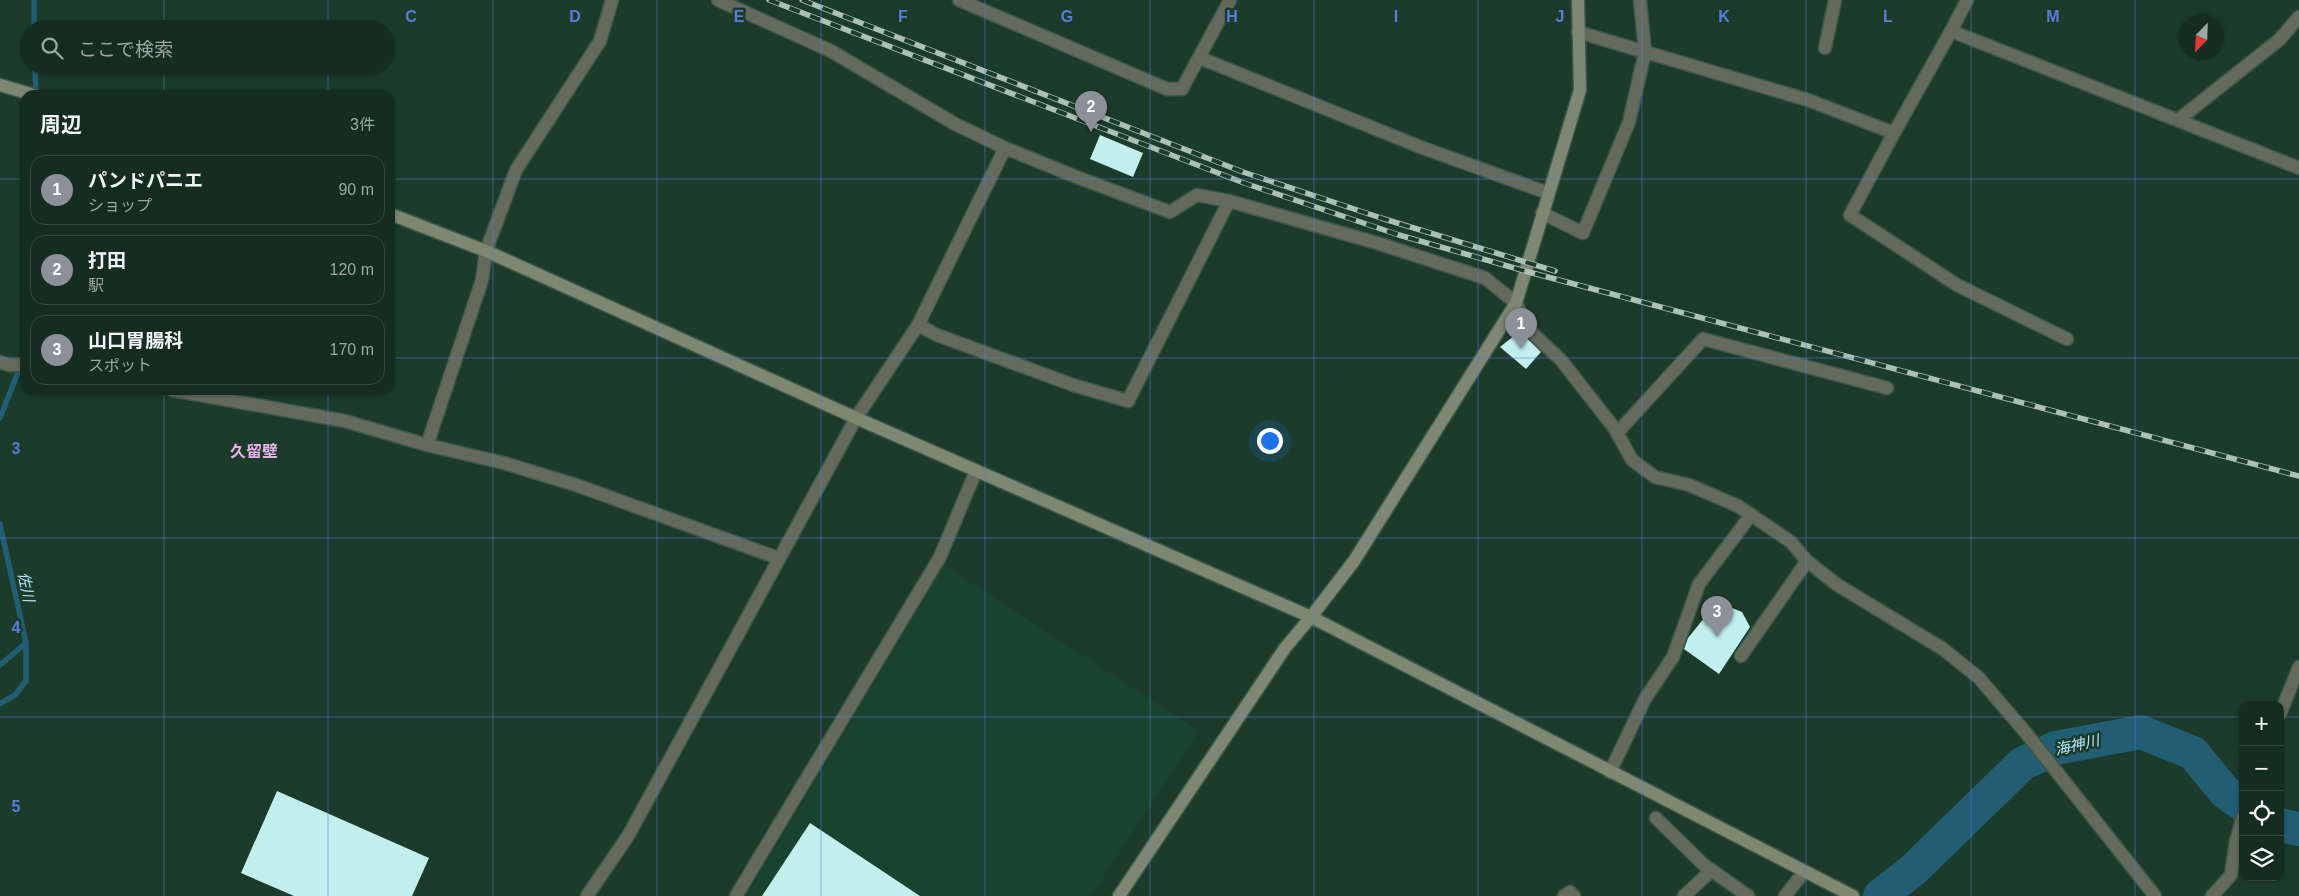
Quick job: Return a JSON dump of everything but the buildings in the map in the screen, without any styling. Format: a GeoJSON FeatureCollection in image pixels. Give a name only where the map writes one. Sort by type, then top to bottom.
{"type":"FeatureCollection","features":[{"type":"Feature","properties":{"kind":"street"},"geometry":{"type":"LineString","coordinates":[[427,445],[482,280],[486,251],[516,170],[600,40],[612,0]]}},
{"type":"Feature","properties":{"kind":"street"},"geometry":{"type":"LineString","coordinates":[[718,0],[831,51],[955,124],[1005,148],[1170,212],[1197,194],[1229,201],[1377,243],[1485,278],[1516,303],[1527,328],[1561,360],[1617,433],[1632,460],[1655,477],[1689,485],[1738,506],[1791,542],[1807,561],[1836,584],[1950,655],[1979,678],[2026,733],[2155,896]]}},
{"type":"Feature","properties":{"kind":"street"},"geometry":{"type":"LineString","coordinates":[[959,0],[1167,89],[1182,89],[1230,0]]}},
{"type":"Feature","properties":{"kind":"street"},"geometry":{"type":"LineString","coordinates":[[1119,896],[1285,648],[1354,561],[1516,303],[1580,90],[1578,0]]}},
{"type":"Feature","properties":{"kind":"street"},"geometry":{"type":"LineString","coordinates":[[1542,213],[1583,233],[1629,122],[1645,52],[1640,0]]}},
{"type":"Feature","properties":{"kind":"street"},"geometry":{"type":"LineString","coordinates":[[1825,48],[1835,0]]}},
{"type":"Feature","properties":{"kind":"street"},"geometry":{"type":"LineString","coordinates":[[1967,0],[1850,215],[1958,285],[2067,339]]}},
{"type":"Feature","properties":{"kind":"street"},"geometry":{"type":"LineString","coordinates":[[2178,120],[2264,52],[2299,17]]}},
{"type":"Feature","properties":{"kind":"street"},"geometry":{"type":"LineString","coordinates":[[1951,31],[2299,168]]}},
{"type":"Feature","properties":{"kind":"street"},"geometry":{"type":"LineString","coordinates":[[1578,32],[1808,100],[1894,133]]}},
{"type":"Feature","properties":{"kind":"street"},"geometry":{"type":"LineString","coordinates":[[1200,58],[1422,148],[1548,194]]}},
{"type":"Feature","properties":{"kind":"street"},"geometry":{"type":"LineString","coordinates":[[0,85],[20,91]]}},
{"type":"Feature","properties":{"kind":"street"},"geometry":{"type":"LineString","coordinates":[[587,896],[628,836],[856,418],[918,324],[1005,148]]}},
{"type":"Feature","properties":{"kind":"street"},"geometry":{"type":"LineString","coordinates":[[918,324],[937,335],[1073,385],[1128,401],[1229,201]]}},
{"type":"Feature","properties":{"kind":"street"},"geometry":{"type":"LineString","coordinates":[[395,216],[486,251],[856,418],[1311,617],[1853,896]]}},
{"type":"Feature","properties":{"kind":"street"},"geometry":{"type":"LineString","coordinates":[[1617,433],[1703,339],[1887,388]]}},
{"type":"Feature","properties":{"kind":"street"},"geometry":{"type":"LineString","coordinates":[[5,364],[20,364]]}},
{"type":"Feature","properties":{"kind":"street"},"geometry":{"type":"LineString","coordinates":[[200,395],[344,421],[427,445],[504,463],[576,485],[778,558]]}},
{"type":"Feature","properties":{"kind":"street"},"geometry":{"type":"LineString","coordinates":[[736,896],[940,558],[976,471]]}},
{"type":"Feature","properties":{"kind":"street"},"geometry":{"type":"LineString","coordinates":[[1610,772],[1645,699],[1673,657],[1699,584],[1750,515]]}},
{"type":"Feature","properties":{"kind":"street"},"geometry":{"type":"LineString","coordinates":[[1741,656],[1807,561]]}},
{"type":"Feature","properties":{"kind":"street"},"geometry":{"type":"LineString","coordinates":[[2284,704],[2299,667]]}},
{"type":"Feature","properties":{"kind":"street"},"geometry":{"type":"LineString","coordinates":[[1656,818],[1712,870],[1748,896]]}},
{"type":"Feature","properties":{"kind":"street"},"geometry":{"type":"LineString","coordinates":[[2212,896],[2231,875],[2239,831]]}},
{"type":"Feature","properties":{"kind":"street"},"geometry":{"type":"LineString","coordinates":[[1684,896],[1712,870]]}},
{"type":"Feature","properties":{"kind":"street"},"geometry":{"type":"LineString","coordinates":[[1785,896],[1804,872]]}},
{"type":"Feature","properties":{"kind":"street"},"geometry":{"type":"LineString","coordinates":[[1564,896],[1570,892],[1574,896]]}},
{"type":"Feature","properties":{"kind":"shaded area"},"geometry":{"type":"Polygon","coordinates":[[[944,565],[1199,731],[1091,896],[746,896],[944,565]]]}},
{"type":"Feature","properties":{"kind":"waterway","name":"佐川"},"geometry":{"type":"LineString","coordinates":[[34,0],[34,20]]}},
{"type":"Feature","properties":{"kind":"waterway","name":"佐川"},"geometry":{"type":"LineString","coordinates":[[35,75],[36,90]]}},
{"type":"Feature","properties":{"kind":"waterway","name":"佐川"},"geometry":{"type":"LineString","coordinates":[[0,418],[20,367]]}},
{"type":"Feature","properties":{"kind":"waterway","name":"佐川"},"geometry":{"type":"LineString","coordinates":[[0,524],[26,643],[26,681],[15,695],[0,704]]}},
{"type":"Feature","properties":{"kind":"waterway"},"geometry":{"type":"LineString","coordinates":[[0,665],[26,643]]}},
{"type":"Feature","properties":{"kind":"waterway","name":"海神川"},"geometry":{"type":"LineString","coordinates":[[1880,896],[1913,870],[2022,764],[2056,748],[2141,732],[2193,753],[2225,792],[2239,802]]}},
{"type":"Feature","properties":{"kind":"waterway","name":"海神川"},"geometry":{"type":"LineString","coordinates":[[2284,826],[2299,829]]}},
{"type":"Feature","properties":{"kind":"railway"},"geometry":{"type":"LineString","coordinates":[[769,0],[1244,183],[1399,235],[1525,271],[2299,476]]}},
{"type":"Feature","properties":{"kind":"railway"},"geometry":{"type":"LineString","coordinates":[[802,0],[1243,172],[1381,218],[1555,271]]}},
{"type":"Feature","properties":{"kind":"place","name":"打田"},"geometry":{"type":"Point","coordinates":[1091,132]}},
{"type":"Feature","properties":{"kind":"place","name":"パンドパニエ"},"geometry":{"type":"Point","coordinates":[1521,349]}},
{"type":"Feature","properties":{"kind":"place","name":"山口胃腸科"},"geometry":{"type":"Point","coordinates":[1717,637]}},
{"type":"Feature","properties":{"kind":"district","name":"久留壁"},"geometry":{"type":"Point","coordinates":[254,451]}}]}
